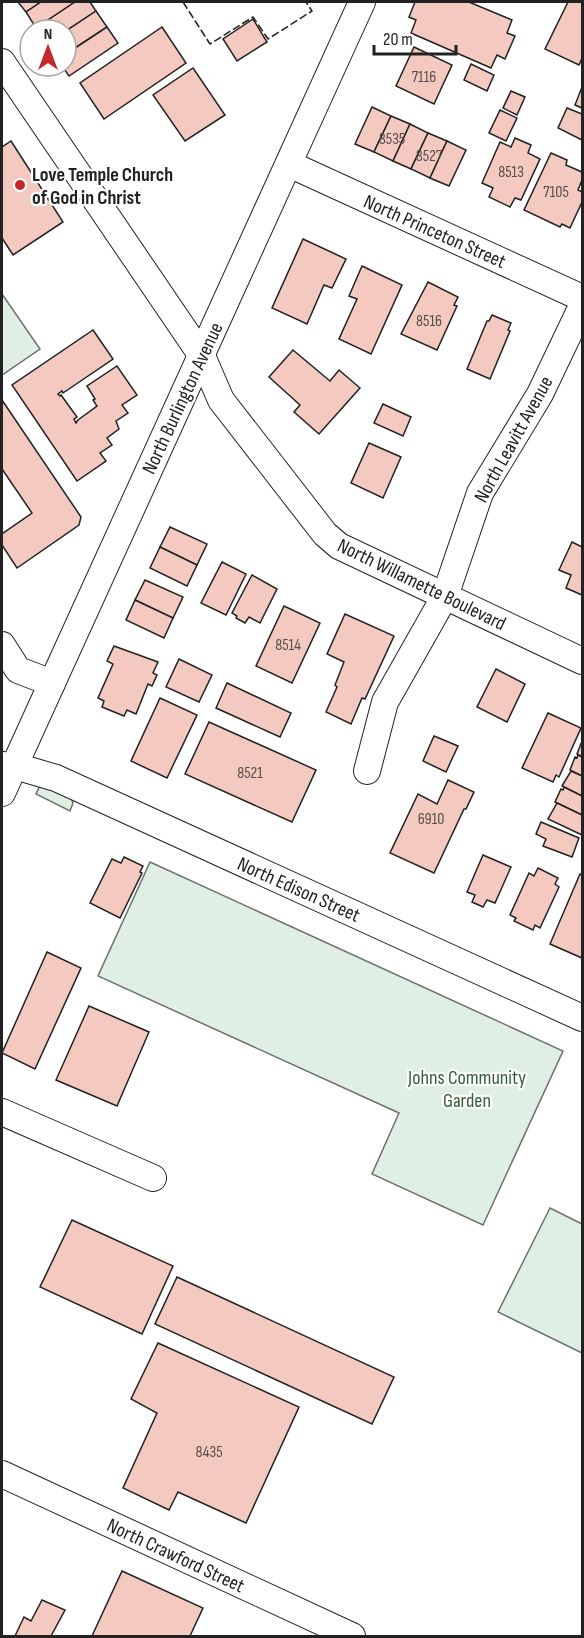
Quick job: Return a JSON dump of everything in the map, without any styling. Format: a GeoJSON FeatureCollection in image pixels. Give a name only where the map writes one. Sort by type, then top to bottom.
{"type":"FeatureCollection","features":[{"type":"Feature","properties":{"kind":"street","name":"North Burlington Avenue"},"geometry":{"type":"LineString","coordinates":[[2,793],[8,765],[52,683],[362,2]]}},
{"type":"Feature","properties":{"kind":"street","name":"North Willamette Boulevard"},"geometry":{"type":"LineString","coordinates":[[2,62],[202,356],[221,400],[330,539],[339,546],[582,661]]}},
{"type":"Feature","properties":{"kind":"street","name":"North Princeton Street"},"geometry":{"type":"LineString","coordinates":[[289,164],[582,298]]}},
{"type":"Feature","properties":{"kind":"street","name":"North Leavitt Avenue"},"geometry":{"type":"LineString","coordinates":[[367,771],[385,702],[445,596],[480,493],[540,394],[582,306]]}},
{"type":"Feature","properties":{"kind":"street"},"geometry":{"type":"LineString","coordinates":[[2,645],[18,670],[52,683]]}},
{"type":"Feature","properties":{"kind":"street","name":"North Edison Street"},"geometry":{"type":"LineString","coordinates":[[8,765],[56,778],[582,1018]]}},
{"type":"Feature","properties":{"kind":"street"},"geometry":{"type":"LineString","coordinates":[[2,1112],[153,1178]]}},
{"type":"Feature","properties":{"kind":"street","name":"North Crawford Street"},"geometry":{"type":"LineString","coordinates":[[2,1474],[352,1636]]}},
{"type":"Feature","properties":{"kind":"green space"},"geometry":{"type":"Polygon","coordinates":[[[2,294],[40,349],[2,375],[2,294]]]}},
{"type":"Feature","properties":{"kind":"green space"},"geometry":{"type":"Polygon","coordinates":[[[42,781],[71,798],[73,803],[70,811],[36,794],[42,781]]]}},
{"type":"Feature","properties":{"kind":"green space","name":"Johns Community Garden"},"geometry":{"type":"Polygon","coordinates":[[[150,862],[563,1051],[483,1225],[372,1174],[399,1113],[98,976],[150,862]]]}},
{"type":"Feature","properties":{"kind":"green space"},"geometry":{"type":"Polygon","coordinates":[[[550,1208],[582,1224],[582,1353],[498,1312],[550,1208]]]}},
{"type":"Feature","properties":{"kind":"building"},"geometry":{"type":"Polygon","coordinates":[[[18,2],[41,2],[26,12],[18,2]]]}},
{"type":"Feature","properties":{"kind":"building"},"geometry":{"type":"Polygon","coordinates":[[[41,2],[75,2],[51,18],[30,18],[26,12],[41,2]]]}},
{"type":"Feature","properties":{"kind":"building"},"geometry":{"type":"Polygon","coordinates":[[[75,2],[90,2],[96,11],[78,23],[78,18],[51,18],[75,2]]]}},
{"type":"Feature","properties":{"kind":"building"},"geometry":{"type":"Polygon","coordinates":[[[415,2],[469,2],[512,20],[507,33],[515,36],[505,59],[497,55],[491,68],[411,33],[416,20],[409,17],[415,2]]]}},
{"type":"Feature","properties":{"kind":"building"},"geometry":{"type":"Polygon","coordinates":[[[568,2],[582,2],[582,58],[579,65],[545,49],[568,2]]]}},
{"type":"Feature","properties":{"kind":"building"},"geometry":{"type":"Polygon","coordinates":[[[96,11],[107,27],[78,46],[78,23],[96,11]]]}},
{"type":"Feature","properties":{"kind":"building"},"geometry":{"type":"Polygon","coordinates":[[[253,19],[267,42],[237,61],[223,39],[253,19]]]}},
{"type":"Feature","properties":{"kind":"building"},"geometry":{"type":"Polygon","coordinates":[[[107,27],[118,43],[78,70],[78,46],[107,27]]]}},
{"type":"Feature","properties":{"kind":"building"},"geometry":{"type":"Polygon","coordinates":[[[162,27],[186,63],[104,119],[80,83],[162,27]]]}},
{"type":"Feature","properties":{"kind":"building"},"geometry":{"type":"Polygon","coordinates":[[[414,47],[452,65],[434,104],[396,86],[414,47]]]}},
{"type":"Feature","properties":{"kind":"building"},"geometry":{"type":"Polygon","coordinates":[[[471,64],[494,75],[487,91],[464,80],[471,64]]]}},
{"type":"Feature","properties":{"kind":"building"},"geometry":{"type":"Polygon","coordinates":[[[193,68],[225,115],[185,141],[153,95],[193,68]]]}},
{"type":"Feature","properties":{"kind":"building"},"geometry":{"type":"Polygon","coordinates":[[[582,87],[582,108],[575,105],[582,87]]]}},
{"type":"Feature","properties":{"kind":"building"},"geometry":{"type":"Polygon","coordinates":[[[511,91],[525,97],[517,115],[503,108],[511,91]]]}},
{"type":"Feature","properties":{"kind":"building"},"geometry":{"type":"Polygon","coordinates":[[[372,107],[391,116],[374,152],[355,144],[372,107]]]}},
{"type":"Feature","properties":{"kind":"building"},"geometry":{"type":"Polygon","coordinates":[[[567,108],[582,114],[582,140],[558,128],[567,108]]]}},
{"type":"Feature","properties":{"kind":"building"},"geometry":{"type":"Polygon","coordinates":[[[500,110],[517,118],[506,141],[489,133],[500,110]]]}},
{"type":"Feature","properties":{"kind":"building"},"geometry":{"type":"Polygon","coordinates":[[[391,116],[410,124],[393,161],[374,152],[391,116]]]}},
{"type":"Feature","properties":{"kind":"building"},"geometry":{"type":"Polygon","coordinates":[[[410,124],[428,133],[411,169],[393,161],[410,124]]]}},
{"type":"Feature","properties":{"kind":"building"},"geometry":{"type":"Polygon","coordinates":[[[428,133],[447,141],[430,178],[411,169],[428,133]]]}},
{"type":"Feature","properties":{"kind":"building"},"geometry":{"type":"Polygon","coordinates":[[[515,138],[531,145],[528,153],[540,159],[521,200],[515,198],[510,207],[489,197],[493,188],[482,183],[500,142],[511,147],[515,138]]]}},
{"type":"Feature","properties":{"kind":"building","name":"Love Temple Church of God in Christ"},"geometry":{"type":"Polygon","coordinates":[[[11,141],[63,222],[13,255],[2,238],[2,147],[11,141]]]}},
{"type":"Feature","properties":{"kind":"building"},"geometry":{"type":"Polygon","coordinates":[[[447,141],[466,150],[449,186],[430,178],[447,141]]]}},
{"type":"Feature","properties":{"kind":"building"},"geometry":{"type":"Polygon","coordinates":[[[551,153],[567,160],[566,165],[582,172],[578,190],[582,192],[582,202],[570,228],[562,224],[560,227],[524,210],[551,153]]]}},
{"type":"Feature","properties":{"kind":"building"},"geometry":{"type":"Polygon","coordinates":[[[303,239],[346,259],[332,288],[324,285],[307,324],[272,308],[303,239]]]}},
{"type":"Feature","properties":{"kind":"building"},"geometry":{"type":"Polygon","coordinates":[[[362,266],[402,285],[371,354],[339,339],[357,299],[349,296],[362,266]]]}},
{"type":"Feature","properties":{"kind":"building"},"geometry":{"type":"Polygon","coordinates":[[[428,282],[458,297],[454,305],[457,306],[437,350],[401,334],[428,282]]]}},
{"type":"Feature","properties":{"kind":"building"},"geometry":{"type":"Polygon","coordinates":[[[492,315],[511,323],[508,330],[510,331],[490,379],[467,369],[487,321],[492,315]]]}},
{"type":"Feature","properties":{"kind":"building"},"geometry":{"type":"Polygon","coordinates":[[[93,330],[113,359],[63,393],[62,391],[58,394],[77,417],[74,419],[76,423],[97,406],[87,386],[117,366],[137,395],[122,405],[128,413],[116,421],[119,429],[107,438],[112,445],[100,453],[106,461],[77,481],[12,385],[93,330]]]}},
{"type":"Feature","properties":{"kind":"building"},"geometry":{"type":"Polygon","coordinates":[[[293,350],[330,381],[339,370],[360,388],[319,434],[294,412],[300,405],[269,377],[293,350]]]}},
{"type":"Feature","properties":{"kind":"building"},"geometry":{"type":"Polygon","coordinates":[[[2,400],[81,517],[79,525],[17,568],[2,545],[2,534],[32,513],[2,469],[2,400]]]}},
{"type":"Feature","properties":{"kind":"building"},"geometry":{"type":"Polygon","coordinates":[[[383,404],[411,417],[403,436],[374,423],[383,404]]]}},
{"type":"Feature","properties":{"kind":"building"},"geometry":{"type":"Polygon","coordinates":[[[369,443],[401,457],[383,498],[351,483],[369,443]]]}},
{"type":"Feature","properties":{"kind":"building"},"geometry":{"type":"Polygon","coordinates":[[[170,527],[207,544],[197,565],[160,547],[170,527]]]}},
{"type":"Feature","properties":{"kind":"building"},"geometry":{"type":"Polygon","coordinates":[[[572,542],[582,547],[582,595],[566,588],[571,575],[559,570],[572,542]]]}},
{"type":"Feature","properties":{"kind":"building"},"geometry":{"type":"Polygon","coordinates":[[[160,547],[197,565],[187,586],[150,568],[160,547]]]}},
{"type":"Feature","properties":{"kind":"building"},"geometry":{"type":"Polygon","coordinates":[[[222,562],[246,574],[226,615],[201,603],[222,562]]]}},
{"type":"Feature","properties":{"kind":"building"},"geometry":{"type":"Polygon","coordinates":[[[252,575],[277,589],[260,623],[249,617],[245,623],[232,613],[252,575]]]}},
{"type":"Feature","properties":{"kind":"building"},"geometry":{"type":"Polygon","coordinates":[[[145,580],[183,597],[173,618],[135,600],[145,580]]]}},
{"type":"Feature","properties":{"kind":"building"},"geometry":{"type":"Polygon","coordinates":[[[135,600],[173,618],[164,638],[126,620],[135,600]]]}},
{"type":"Feature","properties":{"kind":"building"},"geometry":{"type":"Polygon","coordinates":[[[284,606],[320,623],[292,683],[256,666],[284,606]]]}},
{"type":"Feature","properties":{"kind":"building"},"geometry":{"type":"Polygon","coordinates":[[[345,614],[394,636],[351,724],[326,712],[337,687],[335,685],[344,662],[327,654],[345,614]]]}},
{"type":"Feature","properties":{"kind":"building"},"geometry":{"type":"Polygon","coordinates":[[[114,646],[158,662],[153,673],[157,675],[152,686],[148,684],[136,714],[127,710],[124,716],[102,707],[104,701],[98,698],[113,664],[107,661],[114,646]]]}},
{"type":"Feature","properties":{"kind":"building"},"geometry":{"type":"Polygon","coordinates":[[[179,659],[212,675],[199,702],[166,687],[179,659]]]}},
{"type":"Feature","properties":{"kind":"building"},"geometry":{"type":"Polygon","coordinates":[[[496,669],[525,684],[507,722],[477,707],[496,669]]]}},
{"type":"Feature","properties":{"kind":"building"},"geometry":{"type":"Polygon","coordinates":[[[227,683],[291,713],[280,737],[216,708],[227,683]]]}},
{"type":"Feature","properties":{"kind":"building"},"geometry":{"type":"Polygon","coordinates":[[[160,698],[197,715],[167,778],[131,761],[160,698]]]}},
{"type":"Feature","properties":{"kind":"building"},"geometry":{"type":"Polygon","coordinates":[[[548,713],[581,728],[559,777],[556,775],[553,782],[522,768],[548,713]]]}},
{"type":"Feature","properties":{"kind":"building"},"geometry":{"type":"Polygon","coordinates":[[[209,722],[316,770],[292,822],[185,774],[209,722]]]}},
{"type":"Feature","properties":{"kind":"building"},"geometry":{"type":"Polygon","coordinates":[[[434,736],[458,746],[446,772],[423,761],[434,736]]]}},
{"type":"Feature","properties":{"kind":"building"},"geometry":{"type":"Polygon","coordinates":[[[582,741],[582,757],[577,754],[582,741]]]}},
{"type":"Feature","properties":{"kind":"building"},"geometry":{"type":"Polygon","coordinates":[[[578,755],[582,757],[582,776],[570,770],[578,755]]]}},
{"type":"Feature","properties":{"kind":"building"},"geometry":{"type":"Polygon","coordinates":[[[571,771],[582,776],[582,796],[562,786],[571,771]]]}},
{"type":"Feature","properties":{"kind":"building"},"geometry":{"type":"Polygon","coordinates":[[[448,780],[474,792],[434,873],[390,853],[418,794],[437,804],[448,780]]]}},
{"type":"Feature","properties":{"kind":"building"},"geometry":{"type":"Polygon","coordinates":[[[564,787],[582,796],[582,815],[555,802],[564,787]]]}},
{"type":"Feature","properties":{"kind":"building"},"geometry":{"type":"Polygon","coordinates":[[[557,803],[582,815],[582,835],[548,819],[557,803]]]}},
{"type":"Feature","properties":{"kind":"building"},"geometry":{"type":"Polygon","coordinates":[[[541,822],[579,838],[572,857],[543,846],[546,839],[536,834],[541,822]]]}},
{"type":"Feature","properties":{"kind":"building"},"geometry":{"type":"Polygon","coordinates":[[[483,855],[511,867],[495,903],[487,900],[483,907],[472,902],[475,895],[467,892],[483,855]]]}},
{"type":"Feature","properties":{"kind":"building"},"geometry":{"type":"Polygon","coordinates":[[[124,857],[143,866],[140,872],[142,873],[120,918],[90,903],[112,859],[121,863],[124,857]]]}},
{"type":"Feature","properties":{"kind":"building"},"geometry":{"type":"Polygon","coordinates":[[[538,868],[558,878],[555,884],[559,887],[540,928],[535,925],[533,930],[514,921],[516,918],[510,915],[529,873],[534,876],[538,868]]]}},
{"type":"Feature","properties":{"kind":"building"},"geometry":{"type":"Polygon","coordinates":[[[580,874],[582,875],[582,958],[550,944],[580,874]]]}},
{"type":"Feature","properties":{"kind":"building"},"geometry":{"type":"Polygon","coordinates":[[[47,952],[81,968],[35,1069],[2,1053],[47,952]]]}},
{"type":"Feature","properties":{"kind":"building"},"geometry":{"type":"Polygon","coordinates":[[[89,1006],[149,1032],[117,1106],[56,1080],[89,1006]]]}},
{"type":"Feature","properties":{"kind":"building"},"geometry":{"type":"Polygon","coordinates":[[[72,1220],[173,1266],[142,1334],[40,1287],[72,1220]]]}},
{"type":"Feature","properties":{"kind":"building"},"geometry":{"type":"Polygon","coordinates":[[[177,1277],[394,1377],[372,1424],[155,1324],[177,1277]]]}},
{"type":"Feature","properties":{"kind":"building"},"geometry":{"type":"Polygon","coordinates":[[[158,1343],[299,1407],[246,1523],[178,1492],[169,1510],[123,1488],[157,1413],[131,1399],[158,1343]]]}},
{"type":"Feature","properties":{"kind":"building"},"geometry":{"type":"Polygon","coordinates":[[[122,1571],[203,1608],[190,1636],[92,1636],[122,1571]]]}},
{"type":"Feature","properties":{"kind":"building"},"geometry":{"type":"Polygon","coordinates":[[[42,1600],[65,1610],[51,1636],[15,1636],[24,1617],[31,1621],[42,1600]]]}},
{"type":"Feature","properties":{"kind":"fence"},"geometry":{"type":"LineString","coordinates":[[183,2],[210,44],[253,17],[268,39],[312,11],[306,2]]}},
{"type":"Feature","properties":{"kind":"place","name":"Love Temple Church of God in Christ"},"geometry":{"type":"Point","coordinates":[20,185]}}]}
